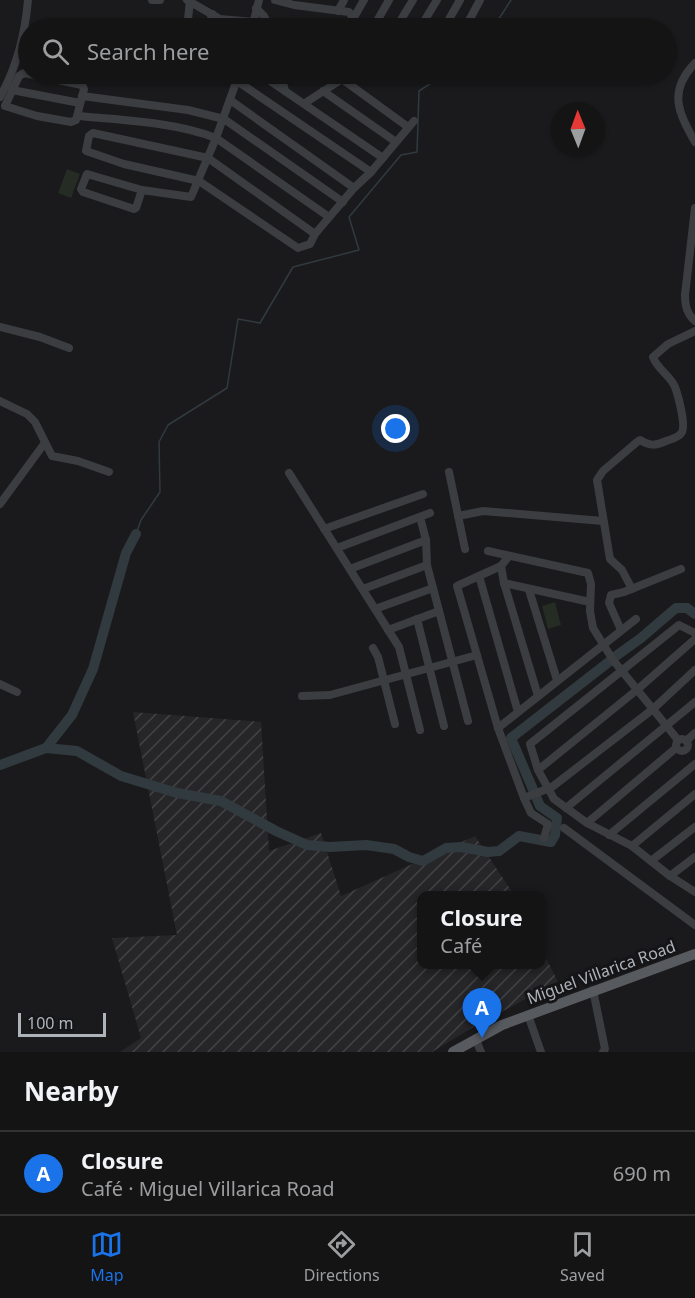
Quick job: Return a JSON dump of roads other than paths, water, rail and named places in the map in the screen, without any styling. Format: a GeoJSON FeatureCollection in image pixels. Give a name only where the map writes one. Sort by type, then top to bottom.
{"type":"FeatureCollection","features":[{"type":"Feature","properties":{"kind":"main road","name":"Miguel Villarica Road"},"geometry":{"type":"LineString","coordinates":[[453,1052],[502,1025],[695,954]]}},
{"type":"Feature","properties":{"kind":"street"},"geometry":{"type":"LineString","coordinates":[[27,18],[28,0]]}},
{"type":"Feature","properties":{"kind":"street"},"geometry":{"type":"LineString","coordinates":[[152,0],[160,0]]}},
{"type":"Feature","properties":{"kind":"street"},"geometry":{"type":"LineString","coordinates":[[338,11],[344,0]]}},
{"type":"Feature","properties":{"kind":"street"},"geometry":{"type":"LineString","coordinates":[[354,18],[364,0]]}},
{"type":"Feature","properties":{"kind":"street"},"geometry":{"type":"LineString","coordinates":[[379,18],[389,0]]}},
{"type":"Feature","properties":{"kind":"street"},"geometry":{"type":"LineString","coordinates":[[402,18],[413,0]]}},
{"type":"Feature","properties":{"kind":"street"},"geometry":{"type":"LineString","coordinates":[[426,18],[437,0]]}},
{"type":"Feature","properties":{"kind":"street"},"geometry":{"type":"LineString","coordinates":[[450,18],[460,0]]}},
{"type":"Feature","properties":{"kind":"street"},"geometry":{"type":"LineString","coordinates":[[470,18],[480,0]]}},
{"type":"Feature","properties":{"kind":"street"},"geometry":{"type":"LineString","coordinates":[[187,18],[188,1],[218,18]]}},
{"type":"Feature","properties":{"kind":"street"},"geometry":{"type":"LineString","coordinates":[[275,1],[319,4],[348,12],[352,18]]}},
{"type":"Feature","properties":{"kind":"street"},"geometry":{"type":"LineString","coordinates":[[258,4],[265,18]]}},
{"type":"Feature","properties":{"kind":"street"},"geometry":{"type":"LineString","coordinates":[[211,18],[212,14]]}},
{"type":"Feature","properties":{"kind":"street"},"geometry":{"type":"LineString","coordinates":[[0,97],[10,79],[18,56]]}},
{"type":"Feature","properties":{"kind":"street"},"geometry":{"type":"LineString","coordinates":[[695,63],[689,69],[678,91],[678,109],[695,142]]}},
{"type":"Feature","properties":{"kind":"street"},"geometry":{"type":"LineString","coordinates":[[18,78],[5,106],[37,116],[71,122],[78,116],[84,89],[79,84]]}},
{"type":"Feature","properties":{"kind":"street"},"geometry":{"type":"LineString","coordinates":[[142,190],[134,209],[83,192],[81,189],[87,174],[142,190],[189,198],[192,196],[224,119],[236,84]]}},
{"type":"Feature","properties":{"kind":"street"},"geometry":{"type":"LineString","coordinates":[[248,84],[371,172]]}},
{"type":"Feature","properties":{"kind":"street"},"geometry":{"type":"LineString","coordinates":[[275,84],[383,158]]}},
{"type":"Feature","properties":{"kind":"street"},"geometry":{"type":"LineString","coordinates":[[283,84],[285,91]]}},
{"type":"Feature","properties":{"kind":"street"},"geometry":{"type":"LineString","coordinates":[[305,103],[335,84]]}},
{"type":"Feature","properties":{"kind":"street"},"geometry":{"type":"LineString","coordinates":[[315,234],[208,158],[93,133],[86,144],[86,151],[124,164],[199,181],[298,248],[310,244],[329,217],[411,124],[354,84]]}},
{"type":"Feature","properties":{"kind":"street"},"geometry":{"type":"LineString","coordinates":[[12,90],[81,100],[177,108],[224,119],[343,202]]}},
{"type":"Feature","properties":{"kind":"street"},"geometry":{"type":"LineString","coordinates":[[323,91],[396,142]]}},
{"type":"Feature","properties":{"kind":"street"},"geometry":{"type":"LineString","coordinates":[[230,100],[354,188]]}},
{"type":"Feature","properties":{"kind":"street"},"geometry":{"type":"LineString","coordinates":[[78,116],[146,123],[216,138],[329,217]]}},
{"type":"Feature","properties":{"kind":"street"},"geometry":{"type":"LineString","coordinates":[[695,208],[685,295],[686,309],[695,321]]}},
{"type":"Feature","properties":{"kind":"street"},"geometry":{"type":"LineString","coordinates":[[0,327],[69,348]]}},
{"type":"Feature","properties":{"kind":"street"},"geometry":{"type":"LineString","coordinates":[[632,589],[622,570],[610,559],[597,480],[603,471],[640,440],[650,446],[656,445],[682,433],[684,425],[675,388],[668,376],[657,366],[653,357],[668,344],[695,331]]}},
{"type":"Feature","properties":{"kind":"street"},"geometry":{"type":"LineString","coordinates":[[0,401],[27,414],[34,422],[52,456],[78,461],[110,472]]}},
{"type":"Feature","properties":{"kind":"street"},"geometry":{"type":"LineString","coordinates":[[0,504],[44,444]]}},
{"type":"Feature","properties":{"kind":"street"},"geometry":{"type":"LineString","coordinates":[[289,472],[399,647],[420,730]]}},
{"type":"Feature","properties":{"kind":"street"},"geometry":{"type":"LineString","coordinates":[[449,472],[465,549]]}},
{"type":"Feature","properties":{"kind":"street"},"geometry":{"type":"LineString","coordinates":[[324,529],[423,494]]}},
{"type":"Feature","properties":{"kind":"street"},"geometry":{"type":"LineString","coordinates":[[458,516],[483,511],[603,521]]}},
{"type":"Feature","properties":{"kind":"street"},"geometry":{"type":"LineString","coordinates":[[337,548],[430,513]]}},
{"type":"Feature","properties":{"kind":"street"},"geometry":{"type":"LineString","coordinates":[[420,517],[426,540],[427,565],[432,588],[468,721]]}},
{"type":"Feature","properties":{"kind":"street"},"geometry":{"type":"LineString","coordinates":[[350,569],[426,540]]}},
{"type":"Feature","properties":{"kind":"street"},"geometry":{"type":"LineString","coordinates":[[488,551],[588,573],[591,584],[590,611],[593,628],[622,670],[695,764],[609,835]]}},
{"type":"Feature","properties":{"kind":"street"},"geometry":{"type":"LineString","coordinates":[[509,556],[501,567],[457,586],[498,728],[531,795],[531,813],[548,824],[544,838]]}},
{"type":"Feature","properties":{"kind":"street"},"geometry":{"type":"LineString","coordinates":[[363,589],[427,565]]}},
{"type":"Feature","properties":{"kind":"street"},"geometry":{"type":"LineString","coordinates":[[501,567],[537,696]]}},
{"type":"Feature","properties":{"kind":"street"},"geometry":{"type":"LineString","coordinates":[[621,630],[609,599],[611,595],[632,589],[681,568]]}},
{"type":"Feature","properties":{"kind":"street"},"geometry":{"type":"LineString","coordinates":[[479,576],[518,712]]}},
{"type":"Feature","properties":{"kind":"street"},"geometry":{"type":"LineString","coordinates":[[504,583],[591,602]]}},
{"type":"Feature","properties":{"kind":"street"},"geometry":{"type":"LineString","coordinates":[[375,609],[432,588]]}},
{"type":"Feature","properties":{"kind":"street"},"geometry":{"type":"LineString","coordinates":[[529,590],[557,680]]}},
{"type":"Feature","properties":{"kind":"street"},"geometry":{"type":"LineString","coordinates":[[388,630],[439,611]]}},
{"type":"Feature","properties":{"kind":"street"},"geometry":{"type":"LineString","coordinates":[[417,619],[444,726]]}},
{"type":"Feature","properties":{"kind":"street"},"geometry":{"type":"LineString","coordinates":[[498,728],[636,619]]}},
{"type":"Feature","properties":{"kind":"street"},"geometry":{"type":"LineString","coordinates":[[694,890],[670,876],[632,846],[587,823],[554,799],[538,770],[530,744],[679,626],[695,633]]}},
{"type":"Feature","properties":{"kind":"street"},"geometry":{"type":"LineString","coordinates":[[538,770],[638,689],[695,639]]}},
{"type":"Feature","properties":{"kind":"street"},"geometry":{"type":"LineString","coordinates":[[373,648],[378,657],[395,724]]}},
{"type":"Feature","properties":{"kind":"street"},"geometry":{"type":"LineString","coordinates":[[302,696],[330,695],[477,655]]}},
{"type":"Feature","properties":{"kind":"street"},"geometry":{"type":"LineString","coordinates":[[531,795],[548,789],[652,709],[695,670]]}},
{"type":"Feature","properties":{"kind":"street"},"geometry":{"type":"LineString","coordinates":[[0,684],[17,692]]}},
{"type":"Feature","properties":{"kind":"street"},"geometry":{"type":"LineString","coordinates":[[566,808],[695,702]]}},
{"type":"Feature","properties":{"kind":"street"},"geometry":{"type":"LineString","coordinates":[[587,823],[695,733]]}},
{"type":"Feature","properties":{"kind":"street"},"geometry":{"type":"LineString","coordinates":[[632,846],[695,794]]}},
{"type":"Feature","properties":{"kind":"street"},"geometry":{"type":"LineString","coordinates":[[651,861],[695,827]]}},
{"type":"Feature","properties":{"kind":"street"},"geometry":{"type":"LineString","coordinates":[[564,828],[695,924]]}},
{"type":"Feature","properties":{"kind":"street"},"geometry":{"type":"LineString","coordinates":[[670,876],[695,856]]}},
{"type":"Feature","properties":{"kind":"street"},"geometry":{"type":"LineString","coordinates":[[593,990],[605,1049],[603,1052]]}},
{"type":"Feature","properties":{"kind":"street"},"geometry":{"type":"LineString","coordinates":[[528,1015],[541,1052]]}},
{"type":"Feature","properties":{"kind":"street"},"geometry":{"type":"LineString","coordinates":[[476,1040],[481,1052]]}},
{"type":"Feature","properties":{"kind":"waterway"},"geometry":{"type":"LineString","coordinates":[[499,18],[511,0]]}},
{"type":"Feature","properties":{"kind":"waterway"},"geometry":{"type":"LineString","coordinates":[[136,534],[141,520],[160,492],[159,442],[168,425],[227,388],[238,319],[260,323],[293,267],[359,250],[349,217],[401,155],[417,152],[419,91],[430,84]]}},
{"type":"Feature","properties":{"kind":"waterway"},"geometry":{"type":"LineString","coordinates":[[0,765],[46,748],[72,715],[93,669],[126,553],[136,534]]}},
{"type":"Feature","properties":{"kind":"waterway"},"geometry":{"type":"LineString","coordinates":[[616,656],[676,608],[687,608],[695,614]]}},
{"type":"Feature","properties":{"kind":"waterway"},"geometry":{"type":"LineString","coordinates":[[46,748],[77,751],[121,776],[177,793],[221,801],[307,845],[330,847],[366,845],[394,849],[423,861],[446,848],[461,847],[488,852],[499,851],[519,836],[551,842],[555,835],[557,818],[540,806],[511,738],[610,661]]}},
{"type":"Feature","properties":{"kind":"place","name":"Closure"},"geometry":{"type":"Point","coordinates":[482,1038]}}]}
